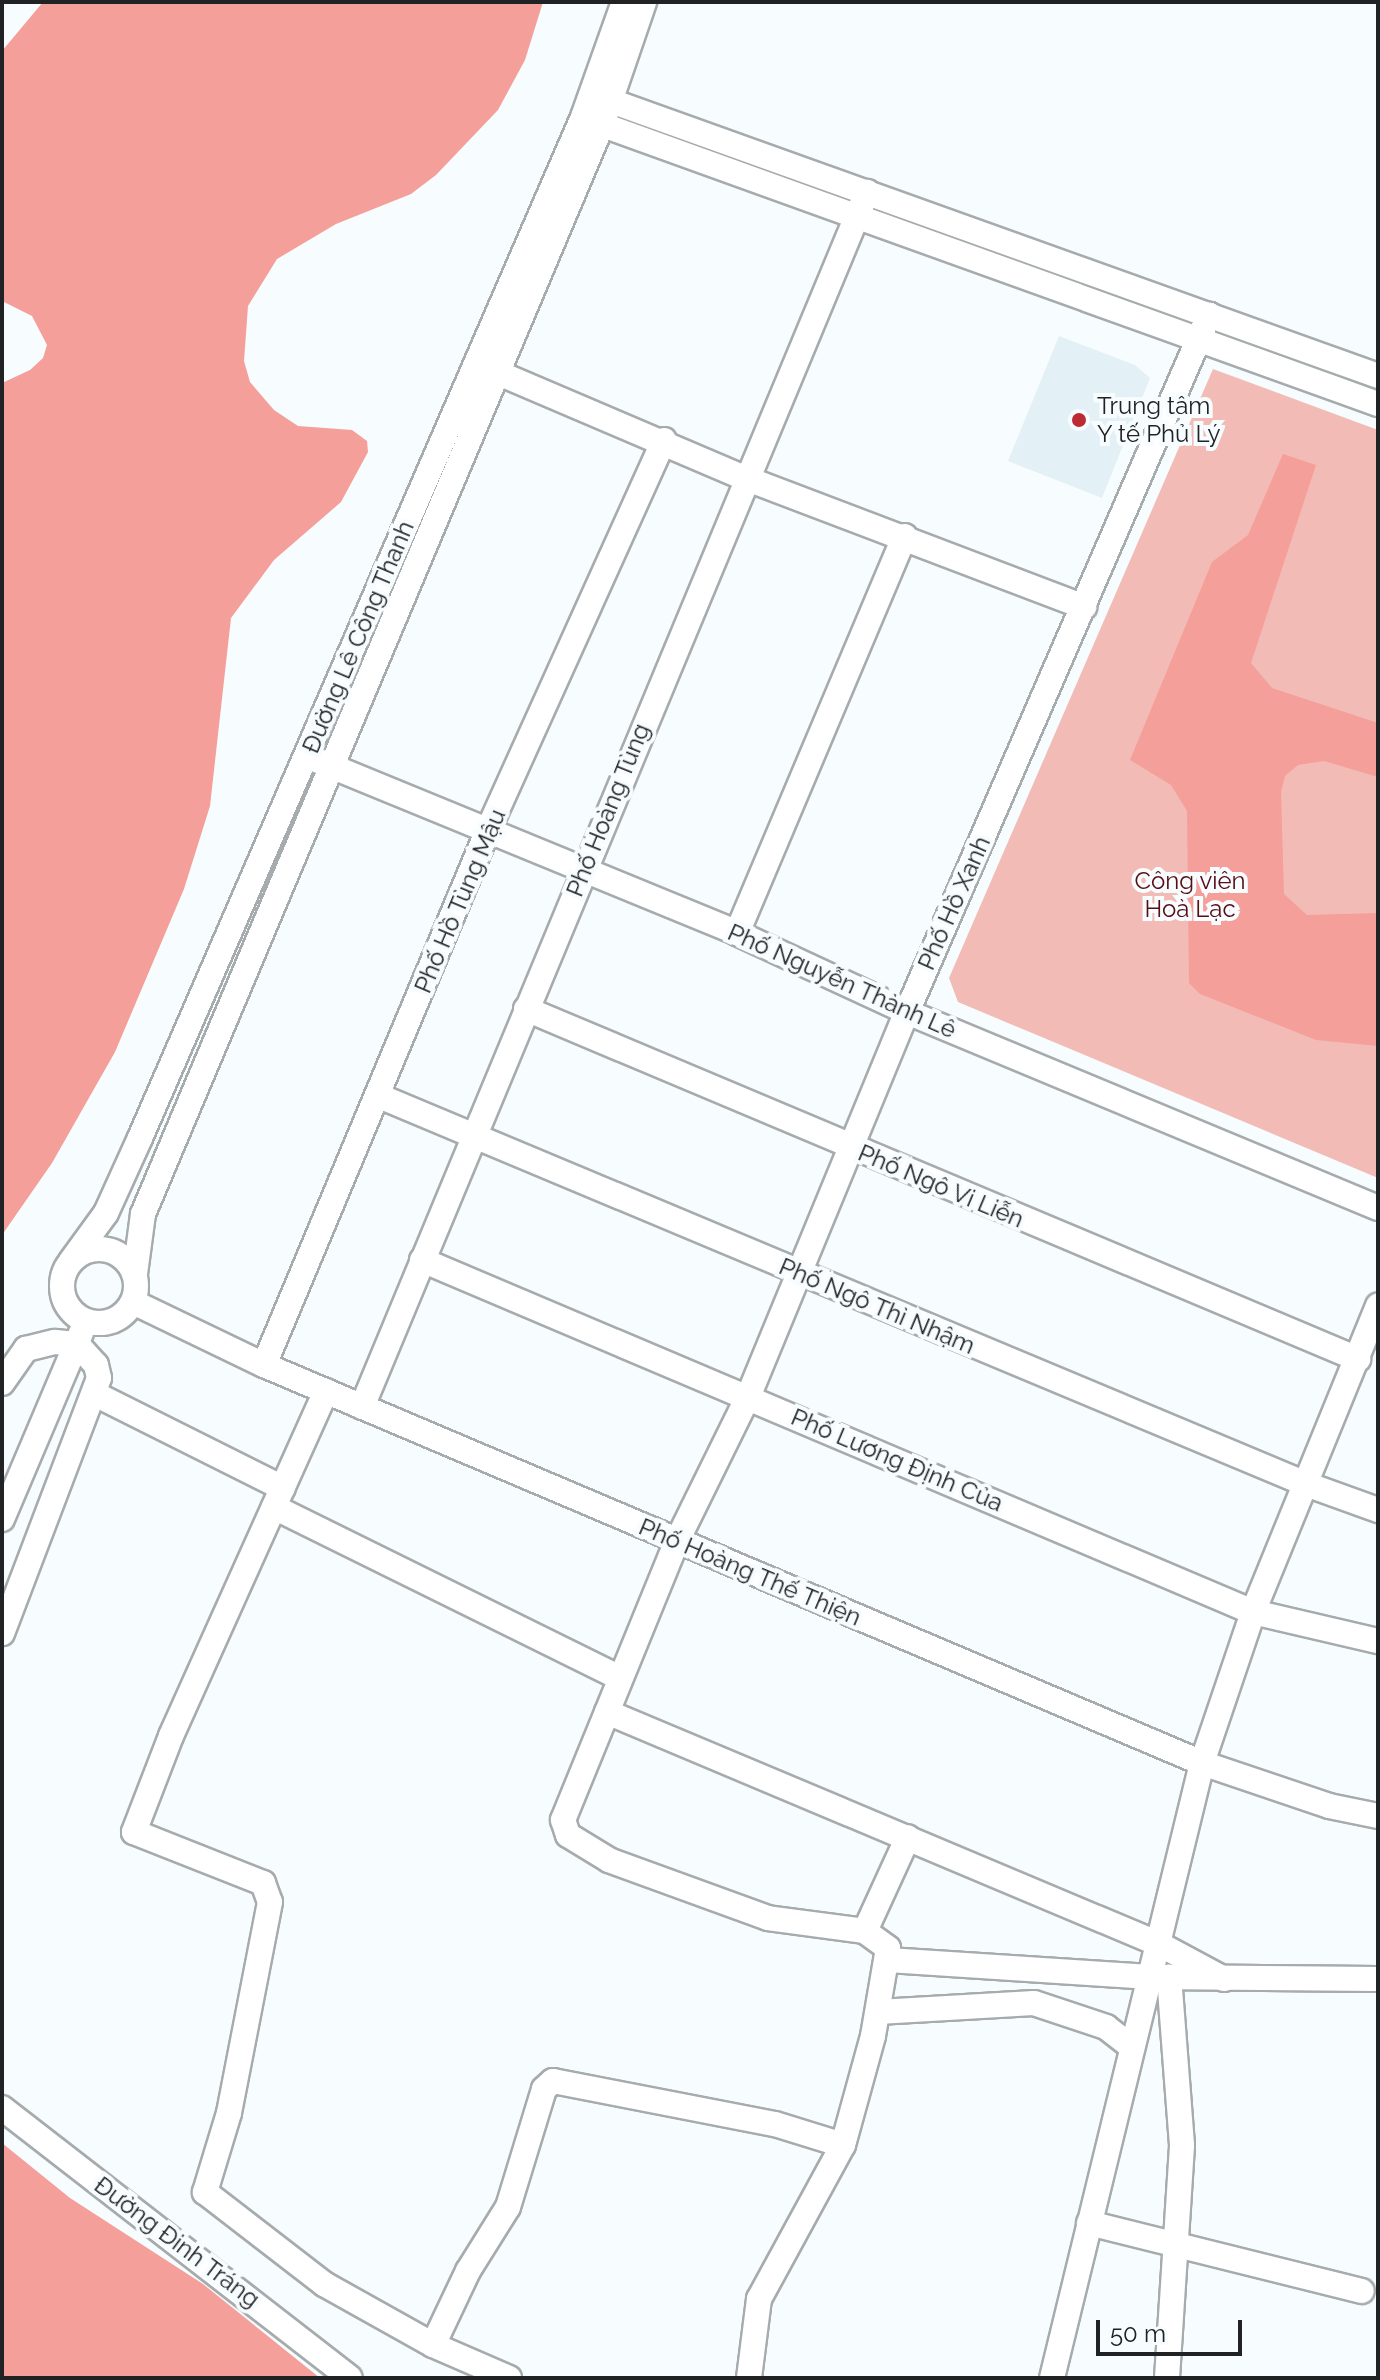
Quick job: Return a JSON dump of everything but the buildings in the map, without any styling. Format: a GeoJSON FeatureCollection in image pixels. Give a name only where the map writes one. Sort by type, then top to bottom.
{"type":"FeatureCollection","features":[{"type":"Feature","properties":{"kind":"street","name":"Đường Lê Công Thanh"},"geometry":{"type":"LineString","coordinates":[[601,97],[624,2]]}},
{"type":"Feature","properties":{"kind":"street","name":"Đường Lê Công Thanh"},"geometry":{"type":"LineString","coordinates":[[135,1274],[143,1214],[496,372],[601,97],[644,2]]}},
{"type":"Feature","properties":{"kind":"street"},"geometry":{"type":"LineString","coordinates":[[601,97],[1378,376]]}},
{"type":"Feature","properties":{"kind":"street","name":"Đường Lê Công Thanh"},"geometry":{"type":"LineString","coordinates":[[71,1261],[106,1213],[306,755],[592,121]]}},
{"type":"Feature","properties":{"kind":"street"},"geometry":{"type":"LineString","coordinates":[[592,121],[1378,404]]}},
{"type":"Feature","properties":{"kind":"street","name":"Phố Hoàng Tùng"},"geometry":{"type":"LineString","coordinates":[[362,1407],[745,478],[867,192]]}},
{"type":"Feature","properties":{"kind":"street","name":"Phố Hồ Xanh"},"geometry":{"type":"LineString","coordinates":[[865,1931],[768,1918],[586,1850],[568,1835],[563,1820],[677,1541],[748,1397],[907,1012],[1209,315]]}},
{"type":"Feature","properties":{"kind":"street"},"geometry":{"type":"LineString","coordinates":[[496,372],[664,440],[745,478],[905,536],[1084,607]]}},
{"type":"Feature","properties":{"kind":"street","name":"Phố Hồ Tùng Mậu"},"geometry":{"type":"LineString","coordinates":[[264,1365],[488,830],[664,440]]}},
{"type":"Feature","properties":{"kind":"street"},"geometry":{"type":"LineString","coordinates":[[737,933],[905,536]]}},
{"type":"Feature","properties":{"kind":"street","name":"Phố Nguyễn Thành Lê"},"geometry":{"type":"LineString","coordinates":[[306,755],[737,933],[907,1012],[1378,1208]]}},
{"type":"Feature","properties":{"kind":"street","name":"Phố Ngô Vi Liễn"},"geometry":{"type":"LineString","coordinates":[[526,1009],[850,1149],[1358,1359]]}},
{"type":"Feature","properties":{"kind":"street","name":"Phố Ngô Thì Nhậm"},"geometry":{"type":"LineString","coordinates":[[379,1096],[1306,1484],[1378,1510]]}},
{"type":"Feature","properties":{"kind":"street"},"geometry":{"type":"LineString","coordinates":[[2,1383],[26,1349],[55,1342],[81,1332],[108,1323],[133,1302],[135,1274],[128,1263],[107,1250],[82,1253],[71,1261],[64,1272],[62,1295],[81,1332],[96,1365],[95,1394],[2,1633]]}},
{"type":"Feature","properties":{"kind":"street","name":"Phố Lương Định Của"},"geometry":{"type":"LineString","coordinates":[[422,1260],[1253,1612],[1378,1641]]}},
{"type":"Feature","properties":{"kind":"street","name":"Phố Hoàng Thế Thiện"},"geometry":{"type":"LineString","coordinates":[[133,1302],[264,1365],[1202,1763],[1329,1806],[1378,1816]]}},
{"type":"Feature","properties":{"kind":"street"},"geometry":{"type":"LineString","coordinates":[[1167,2378],[1173,2242],[1182,2145],[1159,1977],[1159,1944],[1202,1763],[1253,1612],[1378,1306]]}},
{"type":"Feature","properties":{"kind":"street"},"geometry":{"type":"LineString","coordinates":[[2,1519],[81,1332]]}},
{"type":"Feature","properties":{"kind":"street"},"geometry":{"type":"LineString","coordinates":[[326,1391],[171,1736],[134,1832],[263,1883],[270,1902],[229,2113],[205,2192],[324,2284],[433,2345],[509,2378]]}},
{"type":"Feature","properties":{"kind":"street"},"geometry":{"type":"LineString","coordinates":[[95,1394],[278,1498],[620,1678]]}},
{"type":"Feature","properties":{"kind":"street"},"geometry":{"type":"LineString","coordinates":[[607,1712],[1159,1944],[1224,1979]]}},
{"type":"Feature","properties":{"kind":"street"},"geometry":{"type":"LineString","coordinates":[[749,2378],[759,2299],[843,2145],[878,2012],[888,1960],[881,1940],[865,1931],[908,1837]]}},
{"type":"Feature","properties":{"kind":"street"},"geometry":{"type":"LineString","coordinates":[[888,1960],[1159,1977],[1378,1979]]}},
{"type":"Feature","properties":{"kind":"street"},"geometry":{"type":"LineString","coordinates":[[1052,2378],[1132,2047],[1159,1977]]}},
{"type":"Feature","properties":{"kind":"street"},"geometry":{"type":"LineString","coordinates":[[878,2012],[1034,2003],[1106,2027],[1132,2047]]}},
{"type":"Feature","properties":{"kind":"street"},"geometry":{"type":"LineString","coordinates":[[433,2345],[468,2271],[508,2207],[544,2089],[553,2081],[775,2124],[843,2145]]}},
{"type":"Feature","properties":{"kind":"street","name":"Đường Đinh Tráng"},"geometry":{"type":"LineString","coordinates":[[2,2108],[350,2378]]}},
{"type":"Feature","properties":{"kind":"street"},"geometry":{"type":"LineString","coordinates":[[1089,2223],[1362,2291]]}},
{"type":"Feature","properties":{"kind":"shaded area"},"geometry":{"type":"Polygon","coordinates":[[[43,2],[543,2],[525,60],[498,110],[436,175],[411,194],[336,224],[277,259],[248,306],[244,361],[250,382],[274,410],[298,426],[352,430],[367,441],[368,452],[341,502],[274,560],[231,618],[210,806],[184,889],[115,1052],[52,1163],[2,1235],[2,383],[30,370],[43,358],[47,345],[32,316],[2,301],[2,51],[43,2]]]}},
{"type":"Feature","properties":{"kind":"shaded area","name":"Trung tâm Y tế Phủ Lý"},"geometry":{"type":"Polygon","coordinates":[[[1059,336],[1135,365],[1150,378],[1102,498],[1008,461],[1059,336]]]}},
{"type":"Feature","properties":{"kind":"shaded area"},"geometry":{"type":"Polygon","coordinates":[[[1283,454],[1316,465],[1251,663],[1272,688],[1378,723],[1378,777],[1324,761],[1298,765],[1285,776],[1281,792],[1284,894],[1307,915],[1378,913],[1378,1046],[1316,1040],[1200,994],[1189,983],[1187,811],[1171,785],[1130,760],[1212,562],[1248,535],[1283,454]]]}},
{"type":"Feature","properties":{"kind":"shaded area"},"geometry":{"type":"Polygon","coordinates":[[[2,2143],[70,2198],[203,2284],[320,2378],[2,2378],[2,2143]]]}},
{"type":"Feature","properties":{"kind":"green space","name":"Công viên Hoà Lạc"},"geometry":{"type":"Polygon","coordinates":[[[1213,369],[1378,430],[1378,1178],[958,1002],[949,978],[1213,369]]]}},
{"type":"Feature","properties":{"kind":"place","name":"Trung tâm Y tế Phủ Lý"},"geometry":{"type":"Point","coordinates":[1079,420]}}]}
